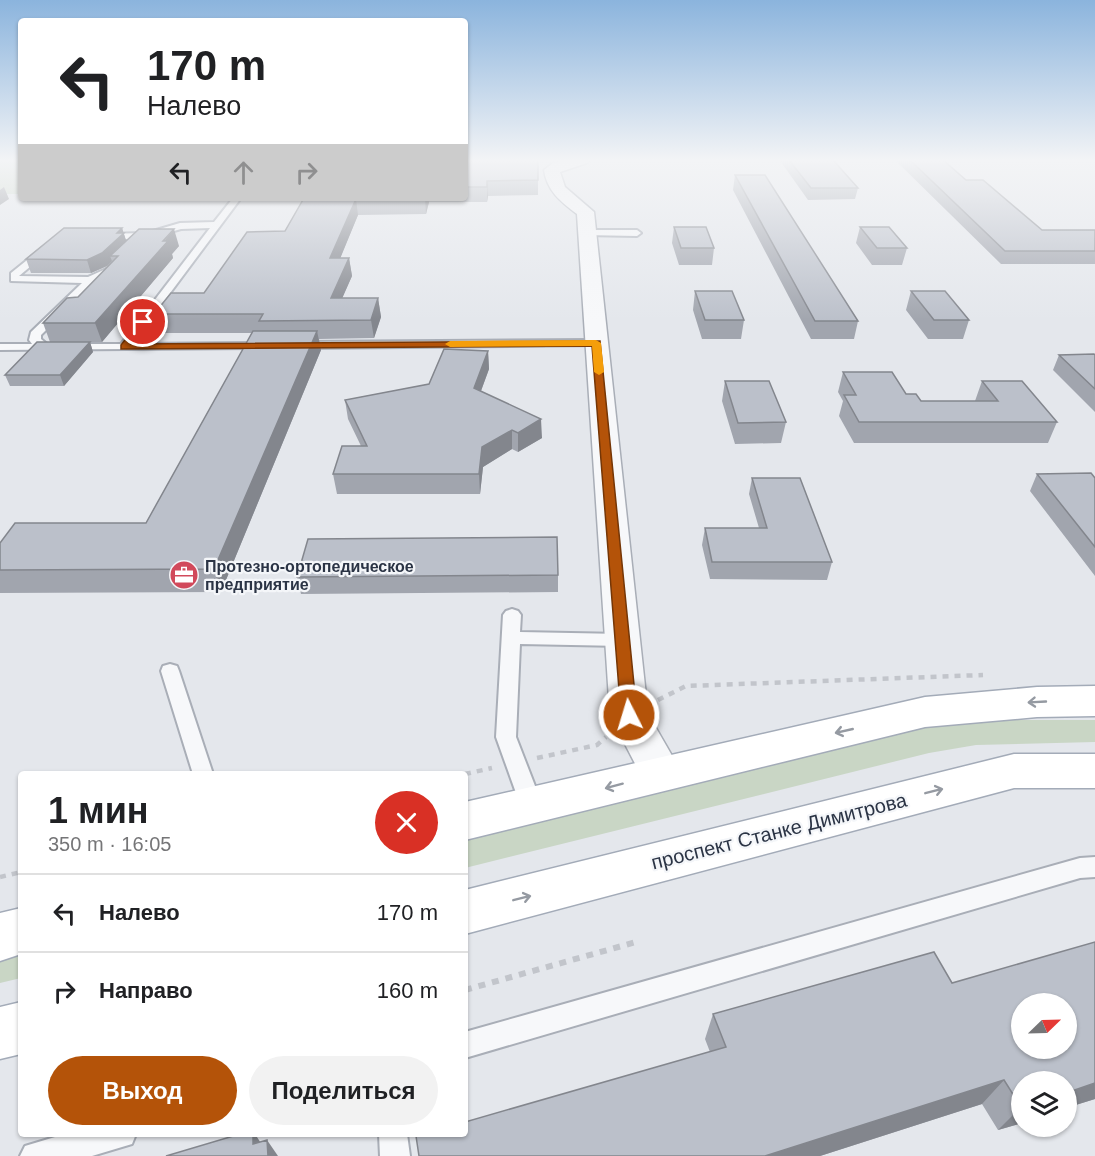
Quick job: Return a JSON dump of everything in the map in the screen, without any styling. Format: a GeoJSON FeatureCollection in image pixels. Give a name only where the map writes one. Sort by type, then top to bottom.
{"type":"FeatureCollection","features":[{"type":"Feature","properties":{"kind":"main road"},"geometry":{"type":"LineString","coordinates":[[468,820],[925,712],[1037,702],[1095,701]]}},
{"type":"Feature","properties":{"kind":"main road","name":"проспект Станке Димитрова"},"geometry":{"type":"LineString","coordinates":[[468,911],[1014,771],[1095,771]]}},
{"type":"Feature","properties":{"kind":"main road"},"geometry":{"type":"LineString","coordinates":[[0,937],[18,933]]}},
{"type":"Feature","properties":{"kind":"main road"},"geometry":{"type":"LineString","coordinates":[[0,1033],[18,1029]]}},
{"type":"Feature","properties":{"kind":"street"},"geometry":{"type":"LineString","coordinates":[[585,214],[629,715],[661,773]]}},
{"type":"Feature","properties":{"kind":"lane"},"geometry":{"type":"LineString","coordinates":[[124,347],[225,214]]}},
{"type":"Feature","properties":{"kind":"lane"},"geometry":{"type":"LineString","coordinates":[[93,236],[146,236],[180,226],[216,225]]}},
{"type":"Feature","properties":{"kind":"lane"},"geometry":{"type":"LineString","coordinates":[[586,233],[637,233]]}},
{"type":"Feature","properties":{"kind":"lane"},"geometry":{"type":"LineString","coordinates":[[44,347],[35,340],[34,334],[90,280],[111,270],[146,236]]}},
{"type":"Feature","properties":{"kind":"lane"},"geometry":{"type":"LineString","coordinates":[[54,242],[14,275],[15,279],[90,280]]}},
{"type":"Feature","properties":{"kind":"lane"},"geometry":{"type":"LineString","coordinates":[[0,347],[596,343]]}},
{"type":"Feature","properties":{"kind":"lane"},"geometry":{"type":"LineString","coordinates":[[512,615],[506,737],[531,804]]}},
{"type":"Feature","properties":{"kind":"lane"},"geometry":{"type":"LineString","coordinates":[[511,638],[622,640]]}},
{"type":"Feature","properties":{"kind":"lane"},"geometry":{"type":"LineString","coordinates":[[170,671],[202,771]]}},
{"type":"Feature","properties":{"kind":"lane"},"geometry":{"type":"LineString","coordinates":[[468,1044],[1080,867],[1095,867]]}},
{"type":"Feature","properties":{"kind":"lane"},"geometry":{"type":"LineString","coordinates":[[35,1156],[110,1137]]}},
{"type":"Feature","properties":{"kind":"lane"},"geometry":{"type":"LineString","coordinates":[[393,1137],[395,1156]]}},
{"type":"Feature","properties":{"kind":"path"},"geometry":{"type":"LineString","coordinates":[[468,773],[597,745],[629,715],[686,686],[994,675]]}},
{"type":"Feature","properties":{"kind":"path"},"geometry":{"type":"LineString","coordinates":[[0,877],[18,873]]}},
{"type":"Feature","properties":{"kind":"path"},"geometry":{"type":"LineString","coordinates":[[468,989],[636,942]]}},
{"type":"Feature","properties":{"kind":"green space"},"geometry":{"type":"Polygon","coordinates":[[[992,720],[1095,720],[1095,742],[976,745],[929,753],[468,867],[468,836],[932,724],[992,720]]]}},
{"type":"Feature","properties":{"kind":"green space"},"geometry":{"type":"Polygon","coordinates":[[[18,946],[18,979],[0,983],[0,950],[18,946]]]}},
{"type":"Feature","properties":{"kind":"building"},"geometry":{"type":"Polygon","coordinates":[[[295,214],[349,214],[330,258],[349,258],[331,298],[378,298],[371,320],[259,321],[263,314],[154,314],[171,293],[204,293],[247,232],[285,231],[295,214]]]}},
{"type":"Feature","properties":{"kind":"building"},"geometry":{"type":"Polygon","coordinates":[[[756,214],[790,214],[858,321],[815,321],[756,214]]]}},
{"type":"Feature","properties":{"kind":"building"},"geometry":{"type":"Polygon","coordinates":[[[966,214],[1023,214],[1042,230],[1095,230],[1095,251],[1005,251],[966,214]]]}},
{"type":"Feature","properties":{"kind":"building"},"geometry":{"type":"Polygon","coordinates":[[[674,227],[706,227],[714,248],[681,248],[674,227]]]}},
{"type":"Feature","properties":{"kind":"building"},"geometry":{"type":"Polygon","coordinates":[[[860,227],[889,227],[907,248],[877,248],[860,227]]]}},
{"type":"Feature","properties":{"kind":"building"},"geometry":{"type":"Polygon","coordinates":[[[64,228],[122,228],[117,233],[124,233],[102,253],[87,260],[26,259],[64,228]]]}},
{"type":"Feature","properties":{"kind":"building"},"geometry":{"type":"Polygon","coordinates":[[[139,229],[174,229],[163,241],[168,241],[95,323],[43,323],[67,298],[78,297],[118,256],[110,256],[139,229]]]}},
{"type":"Feature","properties":{"kind":"building"},"geometry":{"type":"Polygon","coordinates":[[[695,291],[732,291],[744,320],[705,320],[695,291]]]}},
{"type":"Feature","properties":{"kind":"building"},"geometry":{"type":"Polygon","coordinates":[[[911,291],[945,291],[969,320],[934,320],[911,291]]]}},
{"type":"Feature","properties":{"kind":"building"},"geometry":{"type":"Polygon","coordinates":[[[253,331],[317,331],[214,569],[0,570],[0,543],[15,523],[146,523],[253,331]]]}},
{"type":"Feature","properties":{"kind":"building"},"geometry":{"type":"Polygon","coordinates":[[[37,342],[90,342],[60,375],[5,375],[37,342]]]}},
{"type":"Feature","properties":{"kind":"building"},"geometry":{"type":"Polygon","coordinates":[[[444,349],[488,351],[474,388],[541,419],[518,433],[512,430],[482,447],[479,474],[333,474],[342,446],[367,446],[345,400],[429,384],[444,349]]]}},
{"type":"Feature","properties":{"kind":"building"},"geometry":{"type":"Polygon","coordinates":[[[1094,354],[1095,389],[1059,355],[1094,354]]]}},
{"type":"Feature","properties":{"kind":"building"},"geometry":{"type":"Polygon","coordinates":[[[843,372],[892,372],[906,394],[916,394],[921,401],[998,401],[982,381],[1022,381],[1057,422],[859,422],[844,395],[856,395],[843,372]]]}},
{"type":"Feature","properties":{"kind":"building"},"geometry":{"type":"Polygon","coordinates":[[[725,381],[769,381],[786,422],[738,423],[725,381]]]}},
{"type":"Feature","properties":{"kind":"building"},"geometry":{"type":"Polygon","coordinates":[[[1091,473],[1095,478],[1095,547],[1037,474],[1091,473]]]}},
{"type":"Feature","properties":{"kind":"building"},"geometry":{"type":"Polygon","coordinates":[[[752,478],[800,478],[832,562],[712,562],[705,528],[767,528],[752,478]]]}},
{"type":"Feature","properties":{"kind":"building"},"geometry":{"type":"Polygon","coordinates":[[[557,537],[558,575],[297,577],[308,539],[557,537]]]}},
{"type":"Feature","properties":{"kind":"building"},"geometry":{"type":"Polygon","coordinates":[[[1095,942],[1095,1083],[1077,1089],[1077,1071],[1011,1071],[1011,1091],[1004,1080],[765,1156],[419,1156],[416,1137],[468,1137],[468,1121],[726,1047],[713,1014],[934,952],[952,983],[1095,942]]]}},
{"type":"Feature","properties":{"kind":"building"},"geometry":{"type":"Polygon","coordinates":[[[230,1137],[253,1137],[253,1144],[267,1140],[268,1156],[166,1156],[230,1137]]]}},
{"type":"Feature","properties":{"kind":"slow traffic"},"geometry":{"type":"LineString","coordinates":[[450,344],[596,343],[599,372]]}},
{"type":"Feature","properties":{"kind":"place","name":"Протезно-ортопедическое предприятие"},"geometry":{"type":"Point","coordinates":[184,575]}},
{"type":"Feature","properties":{"kind":"route"},"geometry":{"type":"LineString","coordinates":[[143,322],[124,347],[596,343],[629,715]]}}]}
